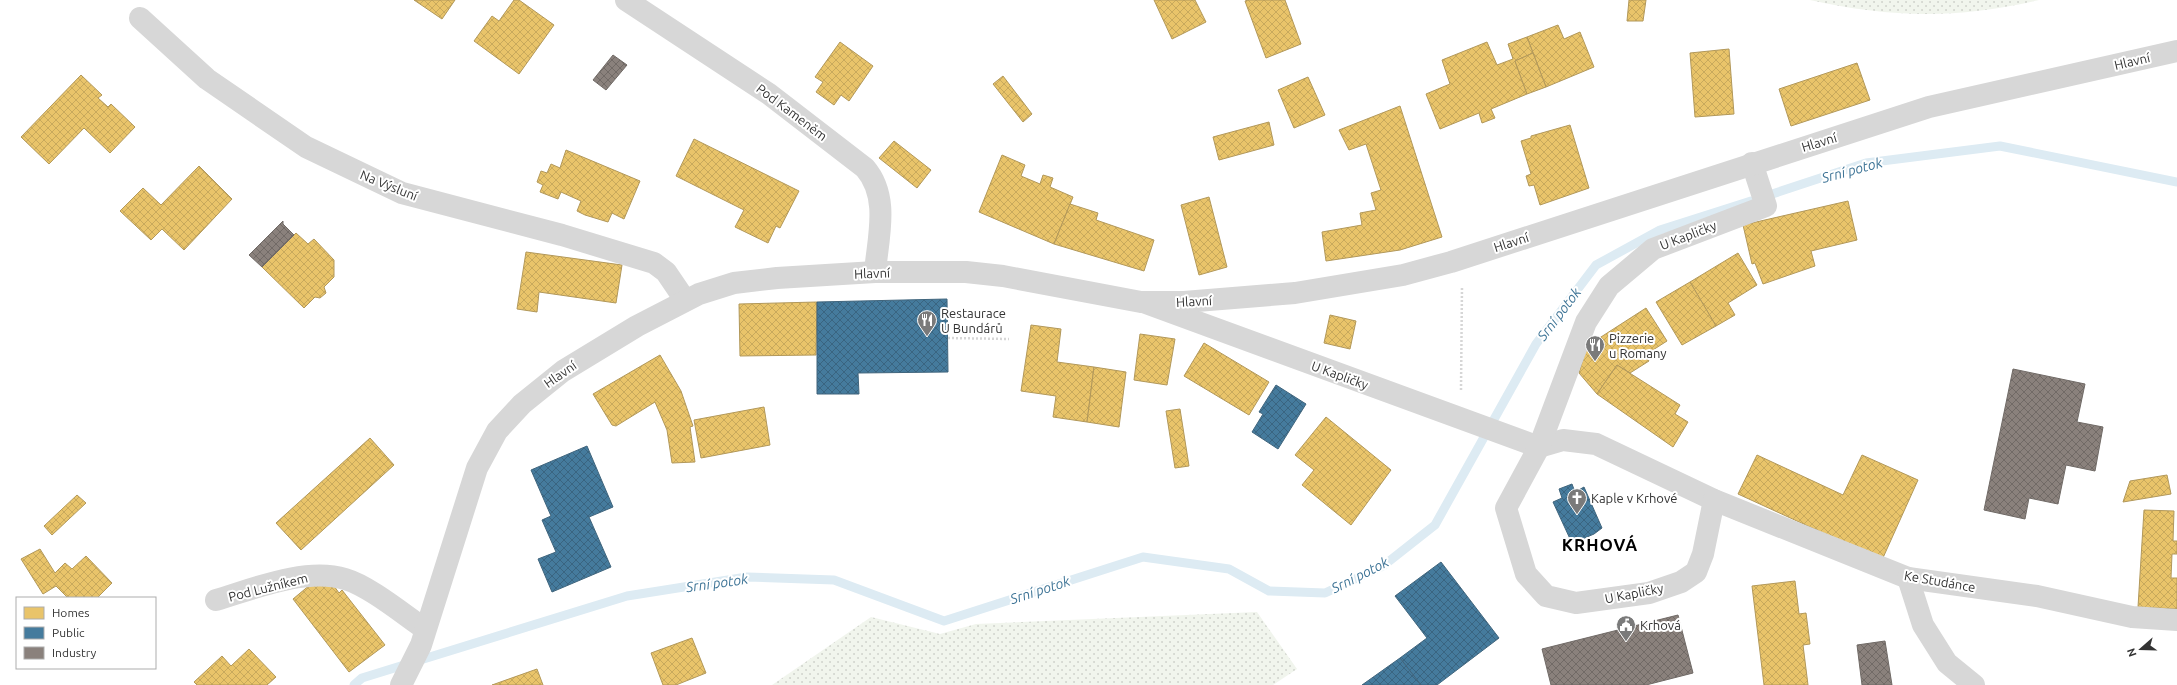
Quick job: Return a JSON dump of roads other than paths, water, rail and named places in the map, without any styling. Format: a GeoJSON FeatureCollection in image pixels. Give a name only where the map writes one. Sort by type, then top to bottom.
{"type":"FeatureCollection","features":[{"type":"Feature","properties":{"kind":"street","name":"Pod Kameněm"},"geometry":{"type":"LineString","coordinates":[[626,0],[770,94],[865,168],[875,182],[880,197],[876,272]]}},
{"type":"Feature","properties":{"kind":"street","name":"Na Výsluní"},"geometry":{"type":"LineString","coordinates":[[140,18],[207,79],[306,148],[402,193],[562,235],[654,263],[666,272],[685,300]]}},
{"type":"Feature","properties":{"kind":"street","name":"Hlavní"},"geometry":{"type":"LineString","coordinates":[[401,685],[423,637],[476,468],[497,431],[522,404],[563,371],[637,326],[685,300],[716,288],[751,280],[876,272],[966,272],[1003,276],[1141,302],[1184,302],[1295,293],[1404,275],[1755,172],[1929,107],[2177,50]]}},
{"type":"Feature","properties":{"kind":"street","name":"U Kapličky"},"geometry":{"type":"LineString","coordinates":[[1714,500],[1703,554],[1696,572],[1681,582],[1649,593],[1576,603],[1546,596],[1526,574],[1506,508],[1539,447],[1586,322],[1609,286],[1653,249],[1766,206],[1755,172]]}},
{"type":"Feature","properties":{"kind":"street","name":"U Kapličky"},"geometry":{"type":"LineString","coordinates":[[1141,302],[1539,447]]}},
{"type":"Feature","properties":{"kind":"street"},"geometry":{"type":"LineString","coordinates":[[1539,447],[1563,440],[1596,444],[1714,500]]}},
{"type":"Feature","properties":{"kind":"street","name":"Ke Studánce"},"geometry":{"type":"LineString","coordinates":[[1714,500],[1908,578],[2037,596],[2132,617],[2177,620]]}},
{"type":"Feature","properties":{"kind":"street","name":"Pod Lužníkem"},"geometry":{"type":"LineString","coordinates":[[216,600],[300,577],[314,575],[331,576],[345,579],[359,585],[423,637]]}},
{"type":"Feature","properties":{"kind":"street"},"geometry":{"type":"LineString","coordinates":[[1908,578],[1924,624],[1947,663],[1974,685]]}},
{"type":"Feature","properties":{"kind":"waterway","name":"Srní potok"},"geometry":{"type":"LineString","coordinates":[[1763,197],[1866,163],[2000,146],[2177,182]]}},
{"type":"Feature","properties":{"kind":"waterway","name":"Srní potok"},"geometry":{"type":"LineString","coordinates":[[354,685],[362,678],[627,596],[747,577],[834,580],[944,621],[1143,557],[1229,569],[1269,591],[1325,593],[1383,566],[1435,525],[1536,344],[1596,265],[1660,230],[1751,201]]}},
{"type":"Feature","properties":{"kind":"place","name":"Restaurace U Bundárů"},"geometry":{"type":"Point","coordinates":[927,337]}},
{"type":"Feature","properties":{"kind":"place","name":"Pizzerie u Romany"},"geometry":{"type":"Point","coordinates":[1595,362]}},
{"type":"Feature","properties":{"kind":"place","name":"Kaple v Krhové"},"geometry":{"type":"Point","coordinates":[1577,515]}},
{"type":"Feature","properties":{"kind":"place","name":"Krhová"},"geometry":{"type":"Point","coordinates":[1626,642]}},
{"type":"Feature","properties":{"kind":"district","name":"KRHOVÁ"},"geometry":{"type":"Point","coordinates":[1600,545]}}]}
